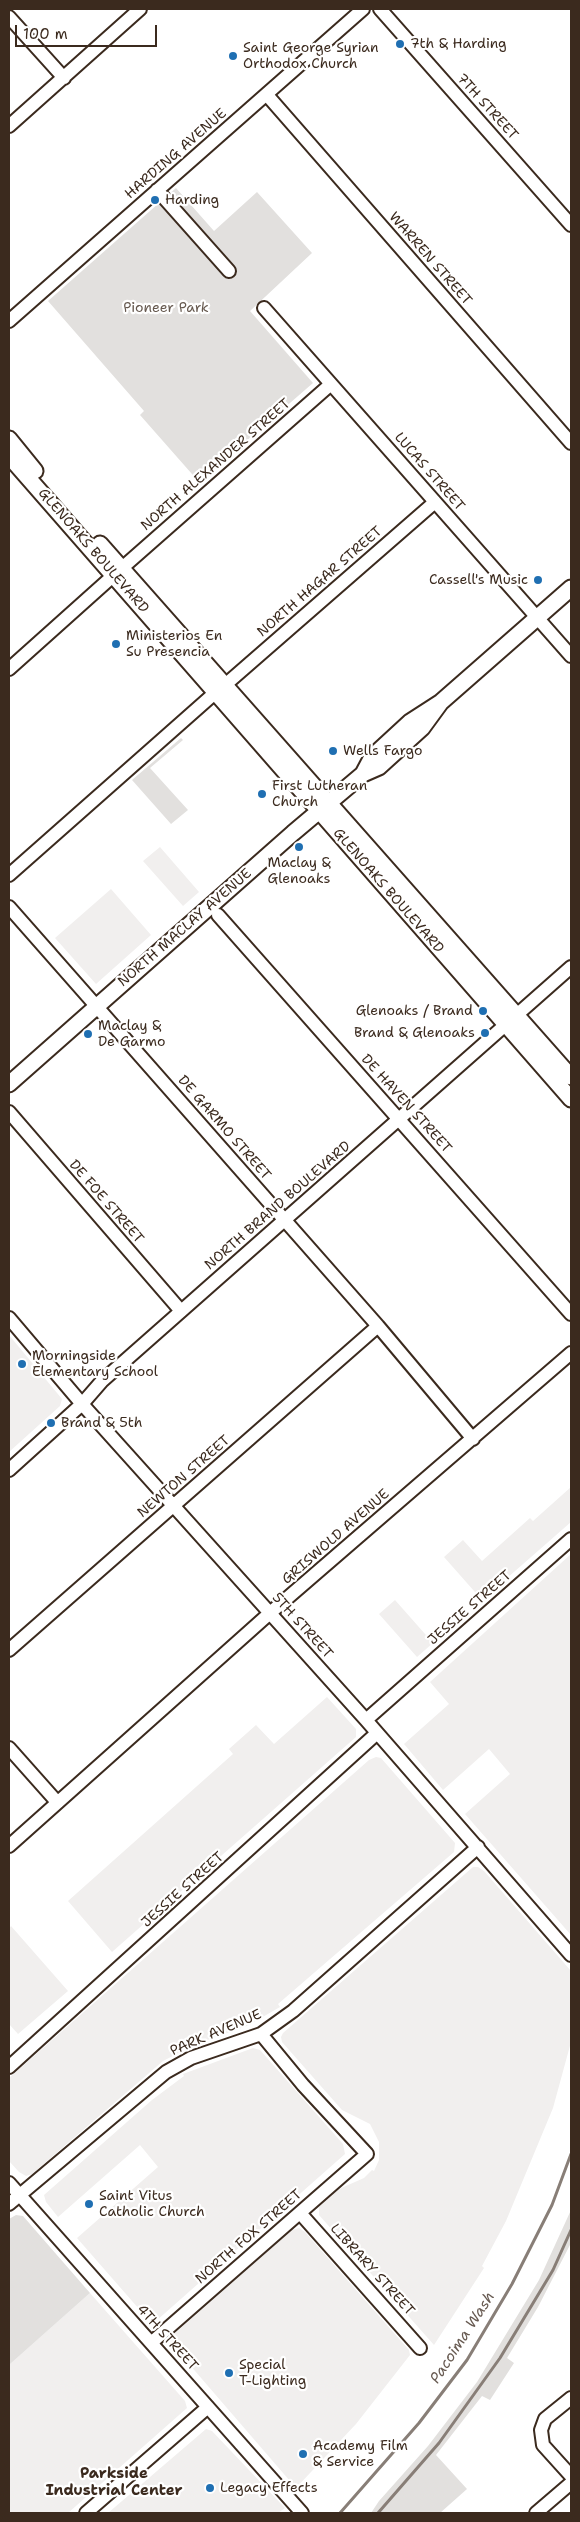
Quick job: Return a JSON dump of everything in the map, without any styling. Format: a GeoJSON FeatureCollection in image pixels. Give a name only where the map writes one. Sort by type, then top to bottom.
{"type":"FeatureCollection","features":[{"type":"Feature","properties":{"kind":"main road","name":"GLENOAKS BOULEVARD"},"geometry":{"type":"LineString","coordinates":[[9,439],[14,462],[118,572],[512,1020],[571,1077]]}},
{"type":"Feature","properties":{"kind":"main road","name":"NORTH MACLAY AVENUE"},"geometry":{"type":"LineString","coordinates":[[9,1084],[362,774],[372,757],[410,722],[441,702],[571,588]]}},
{"type":"Feature","properties":{"kind":"main road","name":"GLENOAKS BOULEVARD"},"geometry":{"type":"LineString","coordinates":[[512,1020],[571,1099]]}},
{"type":"Feature","properties":{"kind":"street"},"geometry":{"type":"LineString","coordinates":[[9,126],[140,9]]}},
{"type":"Feature","properties":{"kind":"street","name":"HARDING AVENUE"},"geometry":{"type":"LineString","coordinates":[[9,321],[363,9]]}},
{"type":"Feature","properties":{"kind":"street","name":"7TH STREET"},"geometry":{"type":"LineString","coordinates":[[380,9],[571,225]]}},
{"type":"Feature","properties":{"kind":"street"},"geometry":{"type":"LineString","coordinates":[[9,17],[64,78]]}},
{"type":"Feature","properties":{"kind":"street","name":"WARREN STREET"},"geometry":{"type":"LineString","coordinates":[[267,95],[571,443]]}},
{"type":"Feature","properties":{"kind":"street"},"geometry":{"type":"LineString","coordinates":[[157,190],[229,271]]}},
{"type":"Feature","properties":{"kind":"street","name":"LUCAS STREET"},"geometry":{"type":"LineString","coordinates":[[264,308],[571,656]]}},
{"type":"Feature","properties":{"kind":"street","name":"NORTH ALEXANDER STREET"},"geometry":{"type":"LineString","coordinates":[[9,669],[331,384]]}},
{"type":"Feature","properties":{"kind":"street","name":"NORTH HAGAR STREET"},"geometry":{"type":"LineString","coordinates":[[9,875],[435,502]]}},
{"type":"Feature","properties":{"kind":"street","name":"DE GARMO STREET"},"geometry":{"type":"LineString","coordinates":[[9,907],[378,1326],[473,1439]]}},
{"type":"Feature","properties":{"kind":"street","name":"DE HAVEN STREET"},"geometry":{"type":"LineString","coordinates":[[218,915],[571,1314]]}},
{"type":"Feature","properties":{"kind":"street","name":"NORTH BRAND BOULEVARD"},"geometry":{"type":"LineString","coordinates":[[9,1470],[82,1404],[102,1381],[571,967]]}},
{"type":"Feature","properties":{"kind":"street","name":"DE FOE STREET"},"geometry":{"type":"LineString","coordinates":[[9,1112],[181,1311]]}},
{"type":"Feature","properties":{"kind":"street","name":"5TH STREET"},"geometry":{"type":"LineString","coordinates":[[9,1318],[82,1404],[366,1720],[376,1734],[571,1955]]}},
{"type":"Feature","properties":{"kind":"street","name":"NEWTON STREET"},"geometry":{"type":"LineString","coordinates":[[9,1650],[378,1326]]}},
{"type":"Feature","properties":{"kind":"street","name":"GRISWOLD AVENUE"},"geometry":{"type":"LineString","coordinates":[[9,1846],[270,1613],[571,1353]]}},
{"type":"Feature","properties":{"kind":"street","name":"JESSIE STREET"},"geometry":{"type":"LineString","coordinates":[[366,1720],[571,1539]]}},
{"type":"Feature","properties":{"kind":"street","name":"JESSIE STREET"},"geometry":{"type":"LineString","coordinates":[[9,2067],[376,1734]]}},
{"type":"Feature","properties":{"kind":"street"},"geometry":{"type":"LineString","coordinates":[[9,1748],[57,1802]]}},
{"type":"Feature","properties":{"kind":"street","name":"PARK AVENUE"},"geometry":{"type":"LineString","coordinates":[[9,2204],[166,2072],[192,2058],[261,2034],[293,2011],[478,1848]]}},
{"type":"Feature","properties":{"kind":"street","name":"NORTH FOX STREET"},"geometry":{"type":"LineString","coordinates":[[151,2343],[367,2154],[303,2085],[261,2034]]}},
{"type":"Feature","properties":{"kind":"street","name":"4TH STREET"},"geometry":{"type":"LineString","coordinates":[[9,2183],[302,2513]]}},
{"type":"Feature","properties":{"kind":"street","name":"LIBRARY STREET"},"geometry":{"type":"LineString","coordinates":[[300,2213],[420,2348]]}},
{"type":"Feature","properties":{"kind":"street"},"geometry":{"type":"LineString","coordinates":[[571,2398],[545,2419],[540,2430],[546,2449],[571,2476]]}},
{"type":"Feature","properties":{"kind":"street"},"geometry":{"type":"LineString","coordinates":[[86,2513],[208,2407]]}},
{"type":"Feature","properties":{"kind":"street"},"geometry":{"type":"LineString","coordinates":[[536,2513],[571,2482]]}},
{"type":"Feature","properties":{"kind":"shaded area"},"geometry":{"type":"Polygon","coordinates":[[[160,847],[199,892],[183,906],[143,861],[160,847]]]}},
{"type":"Feature","properties":{"kind":"shaded area"},"geometry":{"type":"Polygon","coordinates":[[[111,889],[151,935],[96,984],[55,938],[111,889]]]}},
{"type":"Feature","properties":{"kind":"shaded area","name":"Morningside Elementary School"},"geometry":{"type":"Polygon","coordinates":[[[9,1335],[62,1399],[60,1406],[9,1452],[9,1335]]]}},
{"type":"Feature","properties":{"kind":"shaded area"},"geometry":{"type":"Polygon","coordinates":[[[571,1487],[571,1522],[482,1600],[444,1557],[463,1540],[482,1561],[530,1518],[533,1521],[571,1487]]]}},
{"type":"Feature","properties":{"kind":"shaded area"},"geometry":{"type":"Polygon","coordinates":[[[571,1554],[571,1935],[465,1814],[510,1774],[489,1749],[443,1790],[404,1744],[449,1704],[430,1682],[571,1554]]]}},
{"type":"Feature","properties":{"kind":"shaded area"},"geometry":{"type":"Polygon","coordinates":[[[395,1600],[433,1643],[417,1657],[379,1614],[395,1600]]]}},
{"type":"Feature","properties":{"kind":"shaded area"},"geometry":{"type":"Polygon","coordinates":[[[327,1697],[356,1729],[356,1737],[112,1952],[68,1901],[233,1754],[229,1749],[256,1725],[274,1744],[327,1697]]]}},
{"type":"Feature","properties":{"kind":"shaded area"},"geometry":{"type":"Polygon","coordinates":[[[376,1757],[381,1758],[455,1843],[454,1852],[278,2004],[280,2007],[247,2026],[196,2044],[163,2061],[32,2174],[26,2176],[19,2172],[9,2161],[9,2078],[369,1760],[376,1757]]]}},
{"type":"Feature","properties":{"kind":"shaded area"},"geometry":{"type":"Polygon","coordinates":[[[473,1867],[478,1867],[484,1871],[571,1971],[571,2042],[553,2108],[506,2221],[482,2266],[484,2268],[434,2345],[319,2215],[319,2207],[339,2189],[364,2178],[372,2170],[374,2171],[379,2160],[379,2142],[370,2124],[342,2110],[282,2042],[281,2037],[283,2033],[473,1867]]]}},
{"type":"Feature","properties":{"kind":"shaded area"},"geometry":{"type":"Polygon","coordinates":[[[11,1926],[68,1991],[18,2034],[9,2024],[9,1929],[11,1926]]]}},
{"type":"Feature","properties":{"kind":"shaded area"},"geometry":{"type":"Polygon","coordinates":[[[253,2048],[260,2050],[343,2144],[345,2154],[156,2321],[152,2320],[146,2317],[77,2238],[158,2167],[140,2145],[58,2217],[46,2202],[44,2195],[152,2100],[184,2076],[183,2074],[253,2048]]]}},
{"type":"Feature","properties":{"kind":"shaded area"},"geometry":{"type":"Polygon","coordinates":[[[299,2228],[305,2232],[409,2350],[410,2355],[356,2424],[296,2488],[170,2342],[173,2335],[292,2230],[299,2228]]]}},
{"type":"Feature","properties":{"kind":"shaded area"},"geometry":{"type":"Polygon","coordinates":[[[90,2293],[185,2401],[187,2408],[68,2513],[9,2513],[9,2365],[90,2293]]]}},
{"type":"Feature","properties":{"kind":"shaded area"},"geometry":{"type":"Polygon","coordinates":[[[206,2429],[212,2431],[285,2508],[278,2513],[108,2513],[206,2429]]]}},
{"type":"Feature","properties":{"kind":"green space","name":"Pioneer Park"},"geometry":{"type":"Polygon","coordinates":[[[176,188],[214,231],[257,192],[312,253],[250,311],[313,383],[199,482],[140,415],[144,411],[48,301],[176,188]]]}},
{"type":"Feature","properties":{"kind":"green space"},"geometry":{"type":"Polygon","coordinates":[[[181,738],[183,740],[150,768],[188,810],[171,824],[132,780],[181,738]]]}},
{"type":"Feature","properties":{"kind":"green space"},"geometry":{"type":"Polygon","coordinates":[[[571,2210],[571,2243],[538,2307],[507,2358],[514,2363],[490,2400],[482,2396],[436,2455],[467,2489],[440,2513],[371,2513],[379,2501],[428,2446],[477,2382],[539,2280],[571,2210]]]}},
{"type":"Feature","properties":{"kind":"green space"},"geometry":{"type":"Polygon","coordinates":[[[16,2215],[23,2216],[90,2293],[9,2365],[9,2219],[16,2215]]]}},
{"type":"Feature","properties":{"kind":"waterway","name":"Pacoima Wash"},"geometry":{"type":"LineString","coordinates":[[340,2513],[419,2423],[467,2360],[512,2284],[552,2205],[571,2154]]}},
{"type":"Feature","properties":{"kind":"waterway"},"geometry":{"type":"LineString","coordinates":[[378,2513],[439,2443],[500,2358],[553,2270],[571,2230]]}},
{"type":"Feature","properties":{"kind":"place","name":"7th & Harding"},"geometry":{"type":"Point","coordinates":[400,44]}},
{"type":"Feature","properties":{"kind":"place","name":"Saint George Syrian Orthodox Church"},"geometry":{"type":"Point","coordinates":[233,56]}},
{"type":"Feature","properties":{"kind":"place","name":"Harding"},"geometry":{"type":"Point","coordinates":[155,200]}},
{"type":"Feature","properties":{"kind":"place","name":"Cassell's Music"},"geometry":{"type":"Point","coordinates":[538,580]}},
{"type":"Feature","properties":{"kind":"place","name":"Ministerios En Su Presencia"},"geometry":{"type":"Point","coordinates":[116,644]}},
{"type":"Feature","properties":{"kind":"place","name":"Wells Fargo"},"geometry":{"type":"Point","coordinates":[333,751]}},
{"type":"Feature","properties":{"kind":"place","name":"First Lutheran Church"},"geometry":{"type":"Point","coordinates":[262,794]}},
{"type":"Feature","properties":{"kind":"place","name":"Maclay & Glenoaks"},"geometry":{"type":"Point","coordinates":[299,847]}},
{"type":"Feature","properties":{"kind":"place","name":"Glenoaks / Brand"},"geometry":{"type":"Point","coordinates":[483,1011]}},
{"type":"Feature","properties":{"kind":"place","name":"Brand & Glenoaks"},"geometry":{"type":"Point","coordinates":[485,1033]}},
{"type":"Feature","properties":{"kind":"place","name":"Maclay & De Garmo"},"geometry":{"type":"Point","coordinates":[88,1034]}},
{"type":"Feature","properties":{"kind":"place","name":"Morningside Elementary School"},"geometry":{"type":"Point","coordinates":[22,1364]}},
{"type":"Feature","properties":{"kind":"place","name":"Brand & 5th"},"geometry":{"type":"Point","coordinates":[51,1423]}},
{"type":"Feature","properties":{"kind":"place","name":"Saint Vitus Catholic Church"},"geometry":{"type":"Point","coordinates":[89,2204]}},
{"type":"Feature","properties":{"kind":"place","name":"Special T-Lighting"},"geometry":{"type":"Point","coordinates":[229,2373]}},
{"type":"Feature","properties":{"kind":"place","name":"Academy Film & Service"},"geometry":{"type":"Point","coordinates":[303,2454]}},
{"type":"Feature","properties":{"kind":"place","name":"Legacy Effects"},"geometry":{"type":"Point","coordinates":[210,2488]}},
{"type":"Feature","properties":{"kind":"district","name":"Parkside Industrial Center"},"geometry":{"type":"Point","coordinates":[114,2482]}}]}
